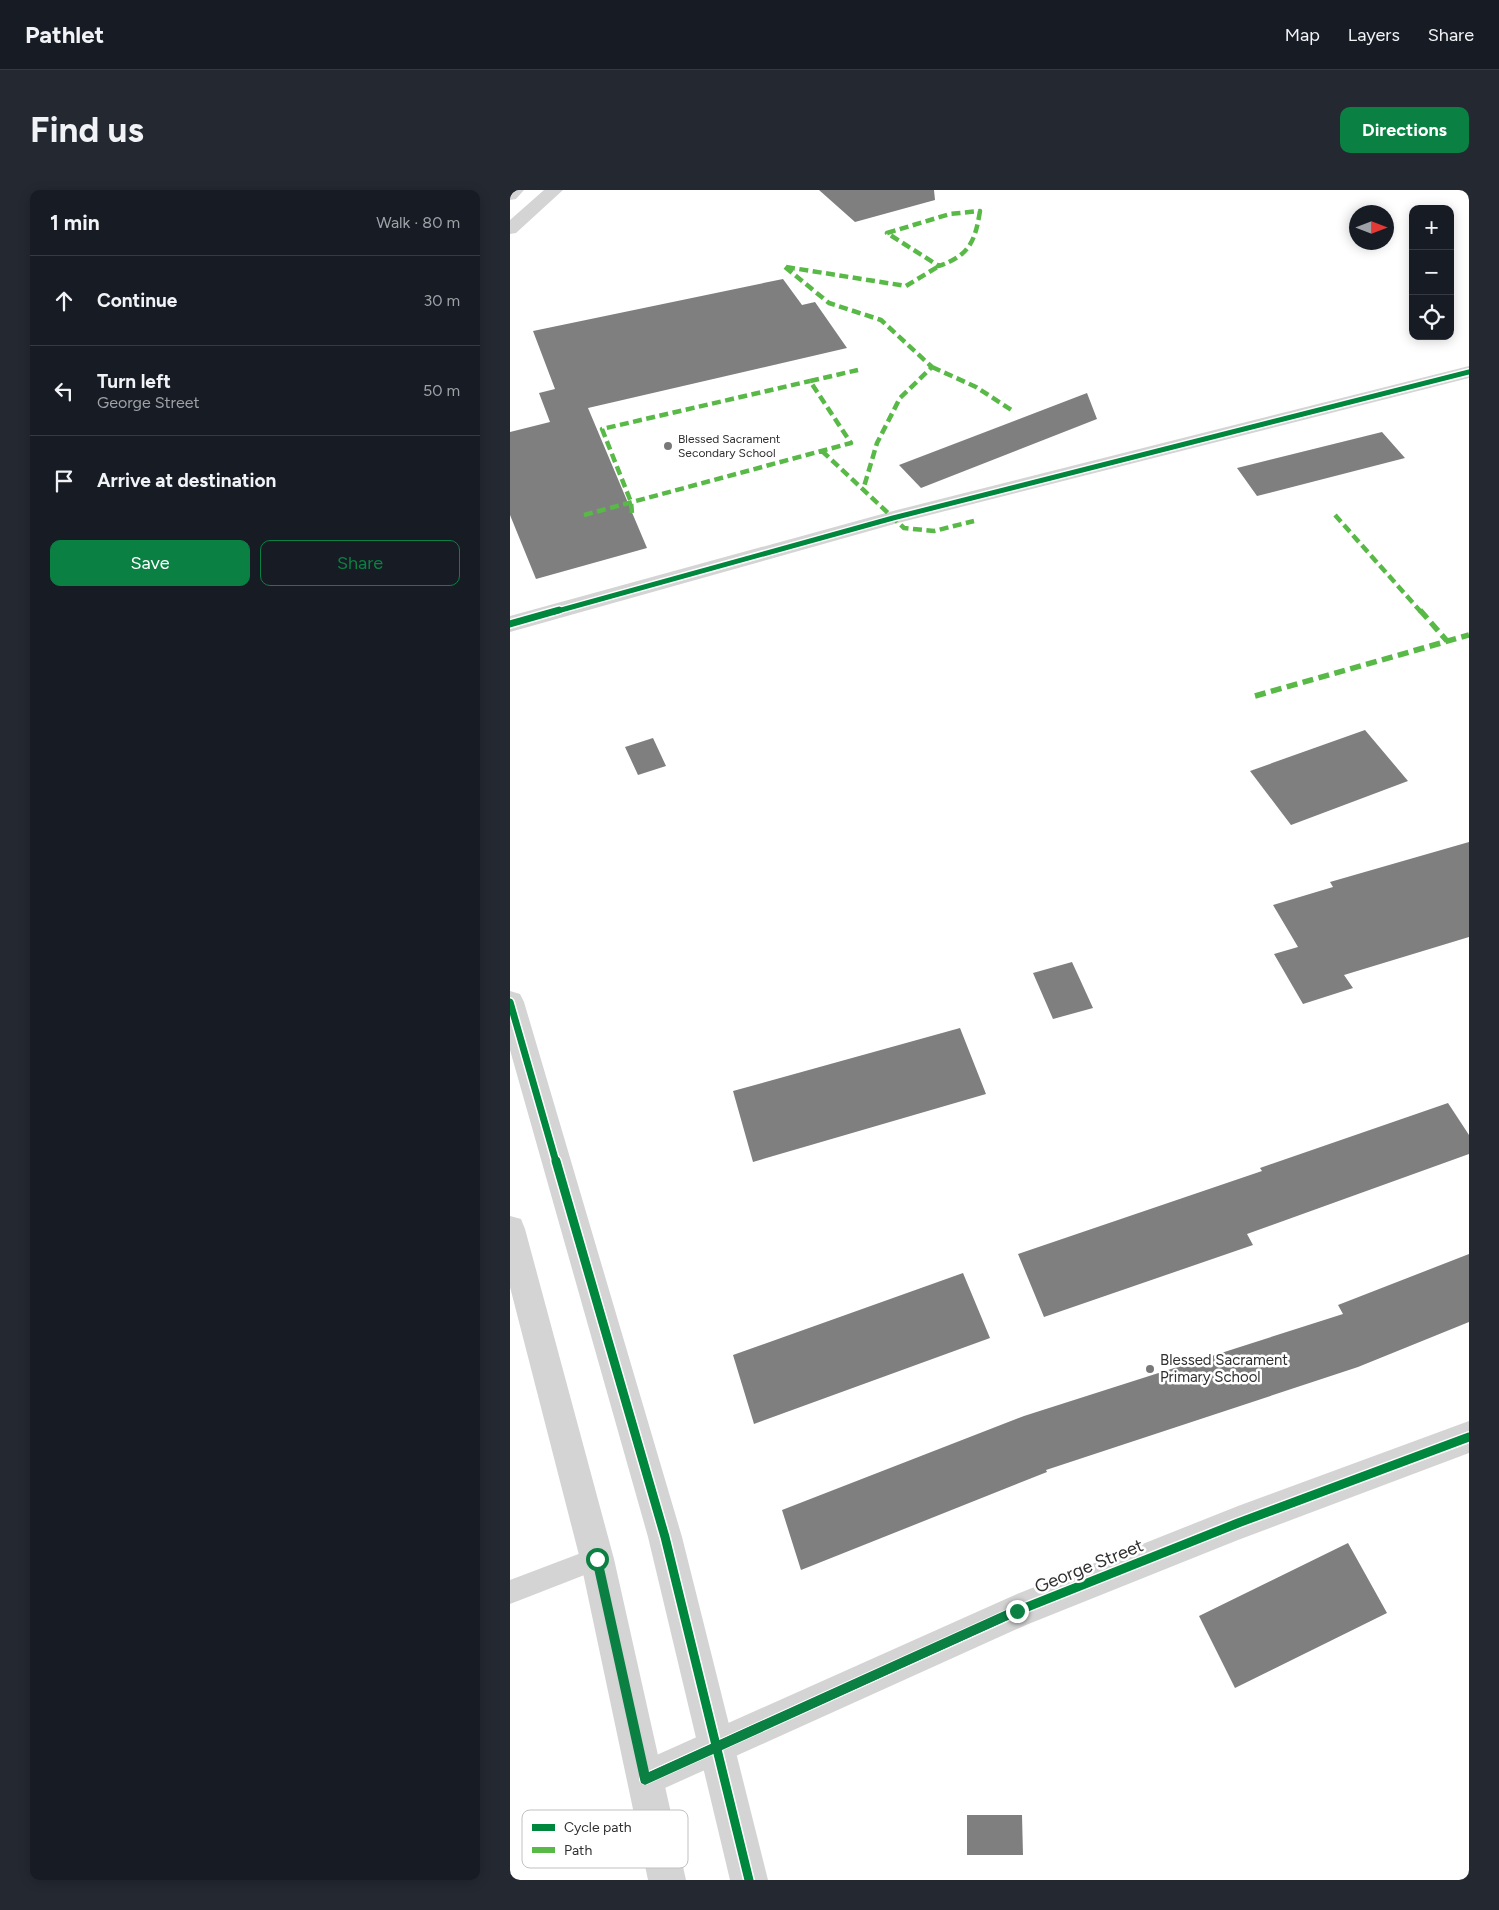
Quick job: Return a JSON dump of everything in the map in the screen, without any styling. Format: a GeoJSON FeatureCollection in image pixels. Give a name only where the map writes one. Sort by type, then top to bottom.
{"type":"FeatureCollection","features":[{"type":"Feature","properties":{"kind":"street"},"geometry":{"type":"LineString","coordinates":[[510,195],[515,190]]}},
{"type":"Feature","properties":{"kind":"street"},"geometry":{"type":"LineString","coordinates":[[510,229],[554,190]]}},
{"type":"Feature","properties":{"kind":"street"},"geometry":{"type":"LineString","coordinates":[[510,624],[903,516],[1469,372]]}},
{"type":"Feature","properties":{"kind":"street"},"geometry":{"type":"LineString","coordinates":[[510,1002],[665,1537],[749,1880]]}},
{"type":"Feature","properties":{"kind":"street"},"geometry":{"type":"LineString","coordinates":[[510,1229],[597,1559],[652,1810]]}},
{"type":"Feature","properties":{"kind":"street","name":"George Street"},"geometry":{"type":"LineString","coordinates":[[645,1779],[1017,1611],[1238,1523],[1469,1436]]}},
{"type":"Feature","properties":{"kind":"lane"},"geometry":{"type":"LineString","coordinates":[[510,1592],[597,1559]]}},
{"type":"Feature","properties":{"kind":"building"},"geometry":{"type":"Polygon","coordinates":[[[819,190],[934,190],[935,200],[855,222],[819,190]]]}},
{"type":"Feature","properties":{"kind":"building"},"geometry":{"type":"Polygon","coordinates":[[[783,279],[802,305],[815,302],[847,348],[588,408],[647,548],[536,579],[510,515],[510,432],[550,422],[539,393],[555,389],[533,331],[783,279]]]}},
{"type":"Feature","properties":{"kind":"building"},"geometry":{"type":"Polygon","coordinates":[[[1087,393],[1097,419],[921,488],[899,465],[1087,393]]]}},
{"type":"Feature","properties":{"kind":"building"},"geometry":{"type":"Polygon","coordinates":[[[1382,432],[1405,458],[1257,496],[1237,468],[1382,432]]]}},
{"type":"Feature","properties":{"kind":"building"},"geometry":{"type":"Polygon","coordinates":[[[1365,730],[1408,781],[1291,825],[1250,771],[1365,730]]]}},
{"type":"Feature","properties":{"kind":"building"},"geometry":{"type":"Polygon","coordinates":[[[653,738],[666,766],[638,775],[625,747],[653,738]]]}},
{"type":"Feature","properties":{"kind":"building"},"geometry":{"type":"Polygon","coordinates":[[[1469,842],[1469,937],[1344,975],[1353,988],[1303,1004],[1274,954],[1298,947],[1273,905],[1333,887],[1330,882],[1469,842]]]}},
{"type":"Feature","properties":{"kind":"building"},"geometry":{"type":"Polygon","coordinates":[[[1072,962],[1093,1008],[1053,1019],[1033,973],[1072,962]]]}},
{"type":"Feature","properties":{"kind":"building"},"geometry":{"type":"Polygon","coordinates":[[[960,1028],[986,1094],[753,1162],[733,1091],[960,1028]]]}},
{"type":"Feature","properties":{"kind":"building"},"geometry":{"type":"Polygon","coordinates":[[[1448,1103],[1469,1135],[1469,1154],[1247,1234],[1253,1245],[1044,1317],[1018,1254],[1262,1171],[1260,1168],[1448,1103]]]}},
{"type":"Feature","properties":{"kind":"building"},"geometry":{"type":"Polygon","coordinates":[[[1469,1254],[1469,1322],[1358,1367],[1046,1470],[1047,1472],[801,1570],[782,1510],[1024,1416],[1343,1314],[1338,1305],[1469,1254]]]}},
{"type":"Feature","properties":{"kind":"building"},"geometry":{"type":"Polygon","coordinates":[[[963,1273],[990,1338],[754,1424],[733,1355],[963,1273]]]}},
{"type":"Feature","properties":{"kind":"building"},"geometry":{"type":"Polygon","coordinates":[[[1348,1543],[1387,1613],[1235,1688],[1199,1616],[1348,1543]]]}},
{"type":"Feature","properties":{"kind":"building"},"geometry":{"type":"Polygon","coordinates":[[[967,1815],[1022,1815],[1023,1855],[967,1855],[967,1815]]]}},
{"type":"Feature","properties":{"kind":"marked path"},"geometry":{"type":"LineString","coordinates":[[980,211],[976,231],[965,253],[939,266],[887,233],[950,214],[980,211]]}},
{"type":"Feature","properties":{"kind":"marked path"},"geometry":{"type":"LineString","coordinates":[[786,267],[906,286],[939,266]]}},
{"type":"Feature","properties":{"kind":"marked path"},"geometry":{"type":"LineString","coordinates":[[785,267],[829,303],[881,320],[932,367],[900,398],[877,443],[863,490]]}},
{"type":"Feature","properties":{"kind":"marked path"},"geometry":{"type":"LineString","coordinates":[[932,367],[976,387],[1013,411]]}},
{"type":"Feature","properties":{"kind":"marked path"},"geometry":{"type":"LineString","coordinates":[[584,515],[851,443],[810,381],[858,370]]}},
{"type":"Feature","properties":{"kind":"marked path"},"geometry":{"type":"LineString","coordinates":[[632,513],[631,502],[602,429],[810,381]]}},
{"type":"Feature","properties":{"kind":"marked path"},"geometry":{"type":"LineString","coordinates":[[822,451],[904,528],[934,531],[974,521]]}},
{"type":"Feature","properties":{"kind":"marked path"},"geometry":{"type":"LineString","coordinates":[[1335,515],[1447,641]]}},
{"type":"Feature","properties":{"kind":"marked path"},"geometry":{"type":"LineString","coordinates":[[1255,696],[1469,635]]}},
{"type":"Feature","properties":{"kind":"cycle path"},"geometry":{"type":"LineString","coordinates":[[510,624],[893,518],[1469,372]]}},
{"type":"Feature","properties":{"kind":"cycle path"},"geometry":{"type":"LineString","coordinates":[[510,1002],[665,1537],[749,1880]]}},
{"type":"Feature","properties":{"kind":"cycle path"},"geometry":{"type":"LineString","coordinates":[[645,1779],[1017,1611],[1238,1523],[1469,1437]]}},
{"type":"Feature","properties":{"kind":"place","name":"Blessed Sacrament Secondary School"},"geometry":{"type":"Point","coordinates":[668,446]}},
{"type":"Feature","properties":{"kind":"place","name":"Blessed Sacrament Primary School"},"geometry":{"type":"Point","coordinates":[1150,1369]}},
{"type":"Feature","properties":{"kind":"route"},"geometry":{"type":"LineString","coordinates":[[597,1559],[645,1779],[1017,1611]]}}]}
